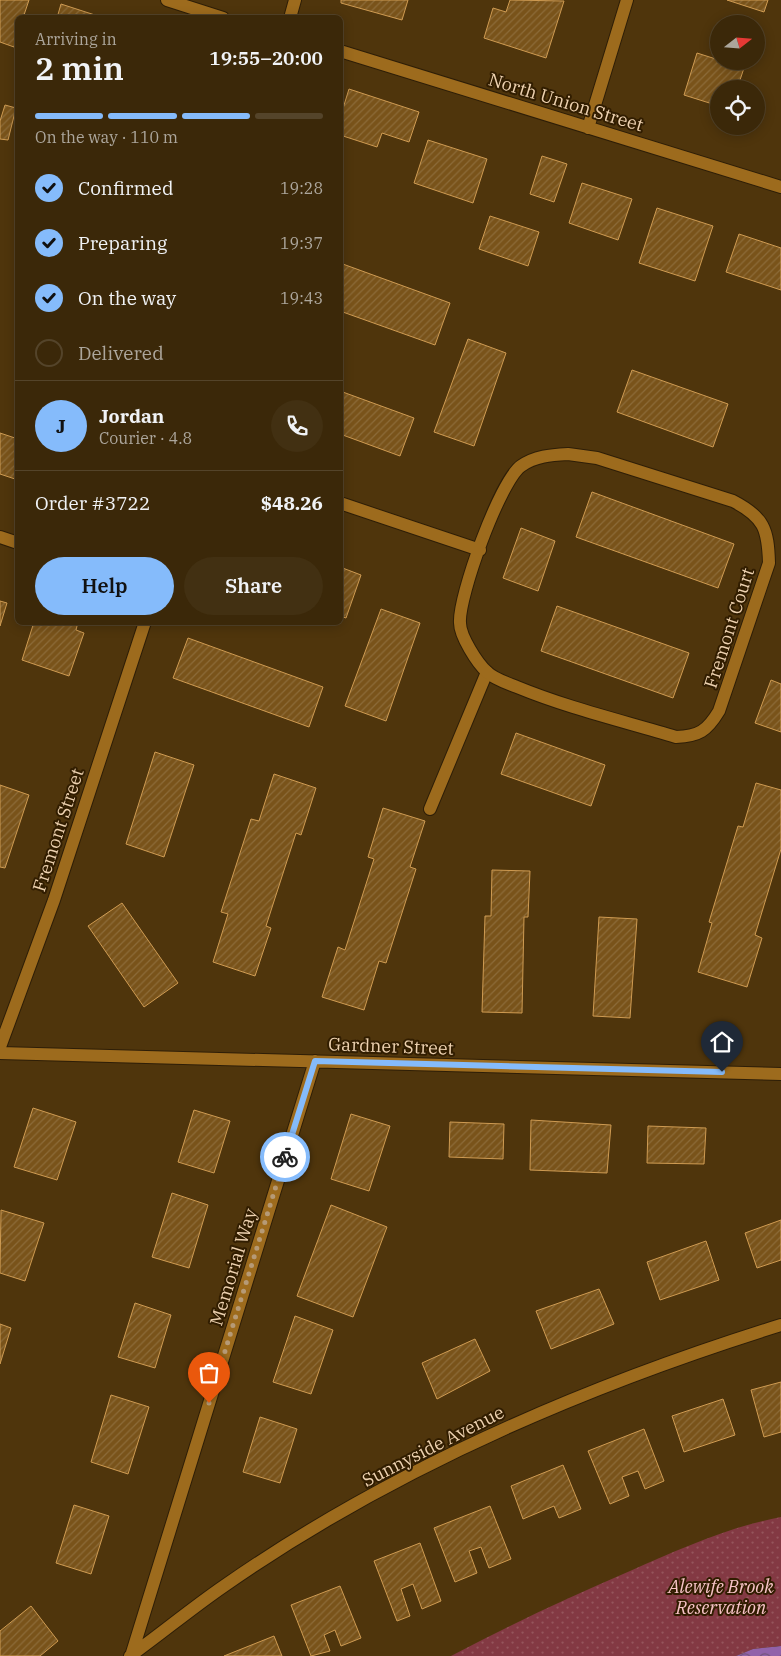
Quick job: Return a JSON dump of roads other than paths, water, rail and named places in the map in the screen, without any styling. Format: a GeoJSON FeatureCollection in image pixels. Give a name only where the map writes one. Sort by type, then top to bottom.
{"type":"FeatureCollection","features":[{"type":"Feature","properties":{"kind":"street"},"geometry":{"type":"LineString","coordinates":[[167,0],[214,15]]}},
{"type":"Feature","properties":{"kind":"street"},"geometry":{"type":"LineString","coordinates":[[291,15],[295,0]]}},
{"type":"Feature","properties":{"kind":"street"},"geometry":{"type":"LineString","coordinates":[[588,128],[627,0]]}},
{"type":"Feature","properties":{"kind":"street","name":"North Union Street"},"geometry":{"type":"LineString","coordinates":[[343,52],[781,187]]}},
{"type":"Feature","properties":{"kind":"street","name":"Fremont Court"},"geometry":{"type":"LineString","coordinates":[[568,454],[597,458],[733,501],[751,510],[764,525],[768,541],[769,563],[719,711],[710,726],[692,736],[676,737],[535,695],[487,672],[468,646],[460,623],[463,601],[480,550],[496,502],[507,482],[521,466],[544,455],[568,454]]}},
{"type":"Feature","properties":{"kind":"street"},"geometry":{"type":"LineString","coordinates":[[343,504],[480,550]]}},
{"type":"Feature","properties":{"kind":"street"},"geometry":{"type":"LineString","coordinates":[[0,537],[15,541]]}},
{"type":"Feature","properties":{"kind":"street","name":"Fremont Street"},"geometry":{"type":"LineString","coordinates":[[0,1046],[54,900],[144,625]]}},
{"type":"Feature","properties":{"kind":"street"},"geometry":{"type":"LineString","coordinates":[[430,809],[487,672]]}},
{"type":"Feature","properties":{"kind":"street","name":"Gardner Street"},"geometry":{"type":"LineString","coordinates":[[0,1053],[781,1074]]}},
{"type":"Feature","properties":{"kind":"street","name":"Memorial Way"},"geometry":{"type":"LineString","coordinates":[[130,1656],[315,1061]]}},
{"type":"Feature","properties":{"kind":"street","name":"Sunnyside Avenue"},"geometry":{"type":"LineString","coordinates":[[130,1656],[225,1586],[294,1541],[429,1465],[584,1393],[781,1325]]}},
{"type":"Feature","properties":{"kind":"water"},"geometry":{"type":"Polygon","coordinates":[[[781,1646],[781,1656],[736,1656],[753,1649],[781,1646]]]}},
{"type":"Feature","properties":{"kind":"park label","name":"Alewife Brook Reservation"},"geometry":{"type":"Point","coordinates":[721,1596]}}]}
